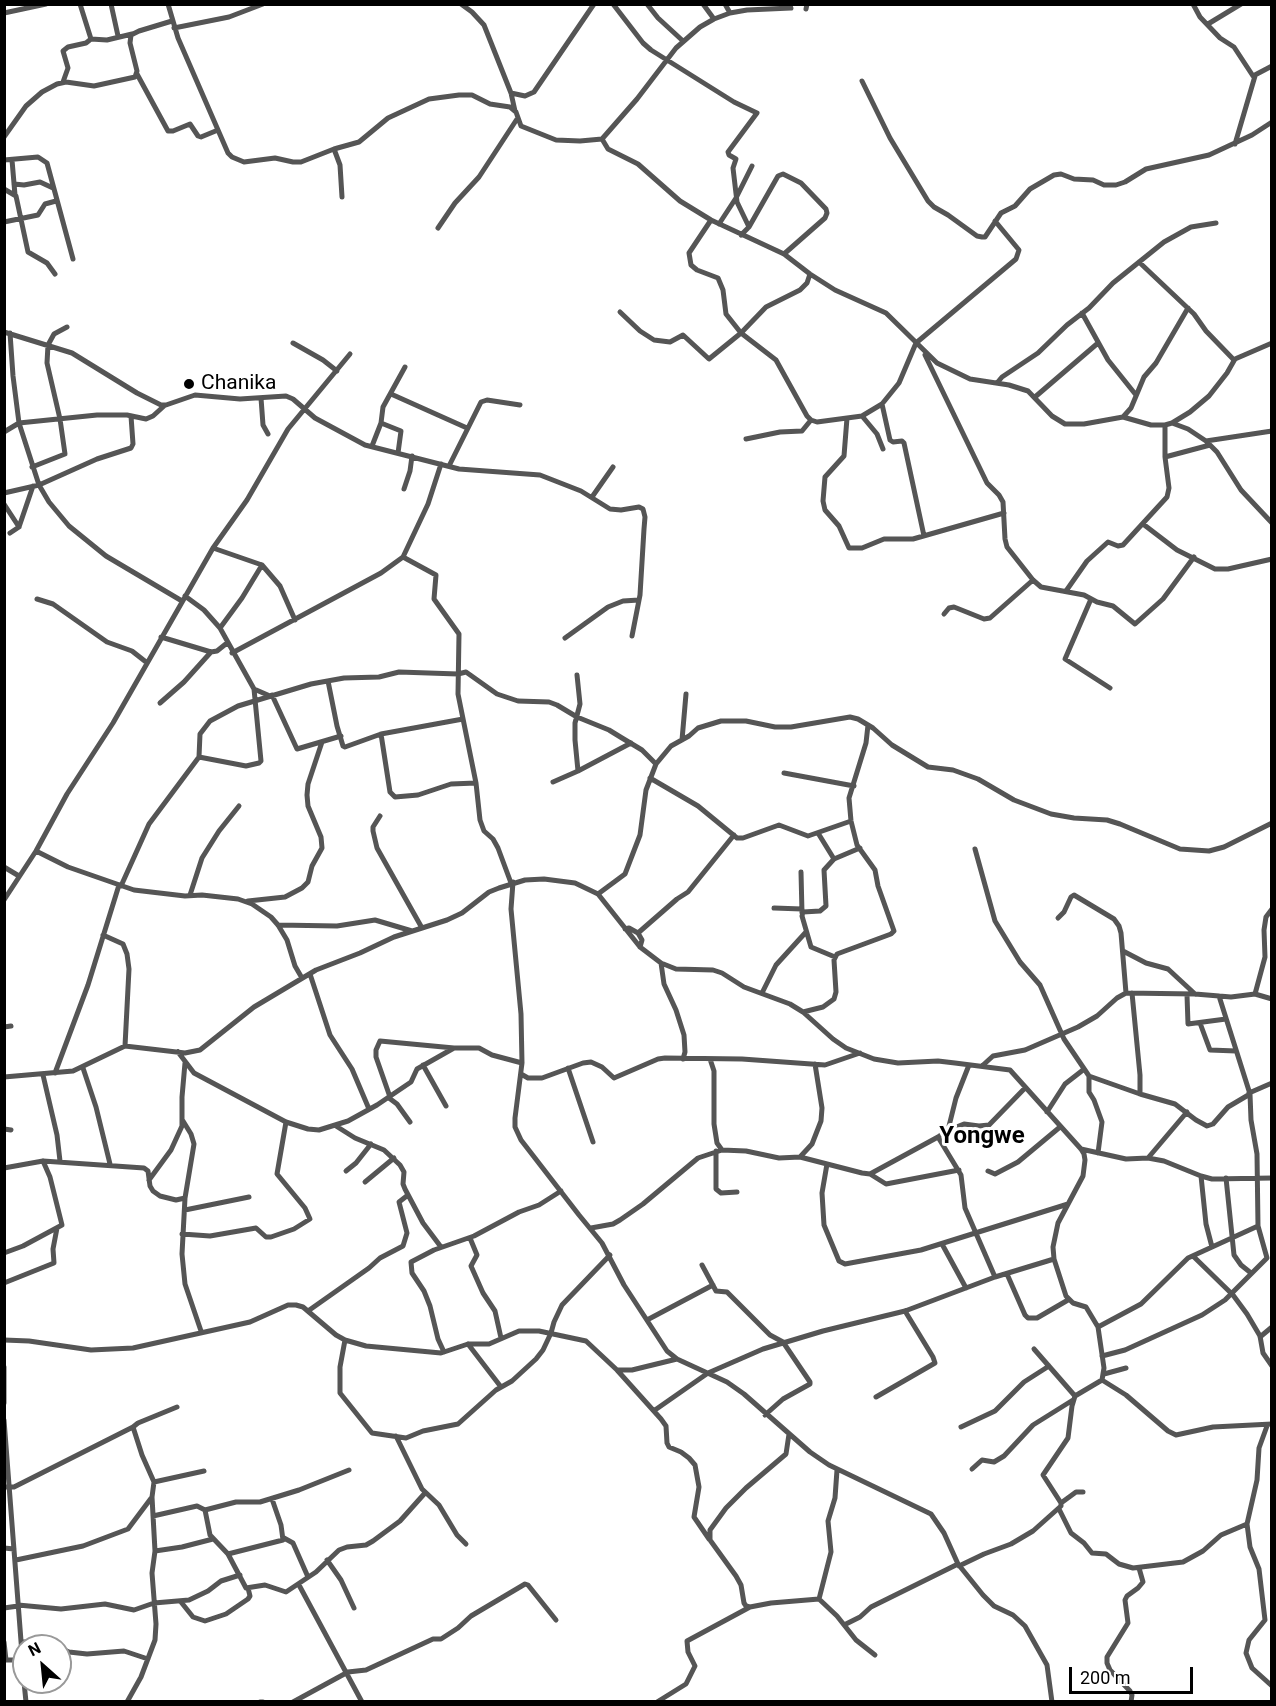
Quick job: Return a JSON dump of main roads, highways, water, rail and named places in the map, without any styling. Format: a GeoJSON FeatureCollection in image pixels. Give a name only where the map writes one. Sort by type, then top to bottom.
{"type":"FeatureCollection","features":[{"type":"Feature","properties":{"kind":"place","name":"Chanika"},"geometry":{"type":"Point","coordinates":[189,384]}},
{"type":"Feature","properties":{"kind":"district","name":"Yongwe"},"geometry":{"type":"Point","coordinates":[982,1137]}}]}
